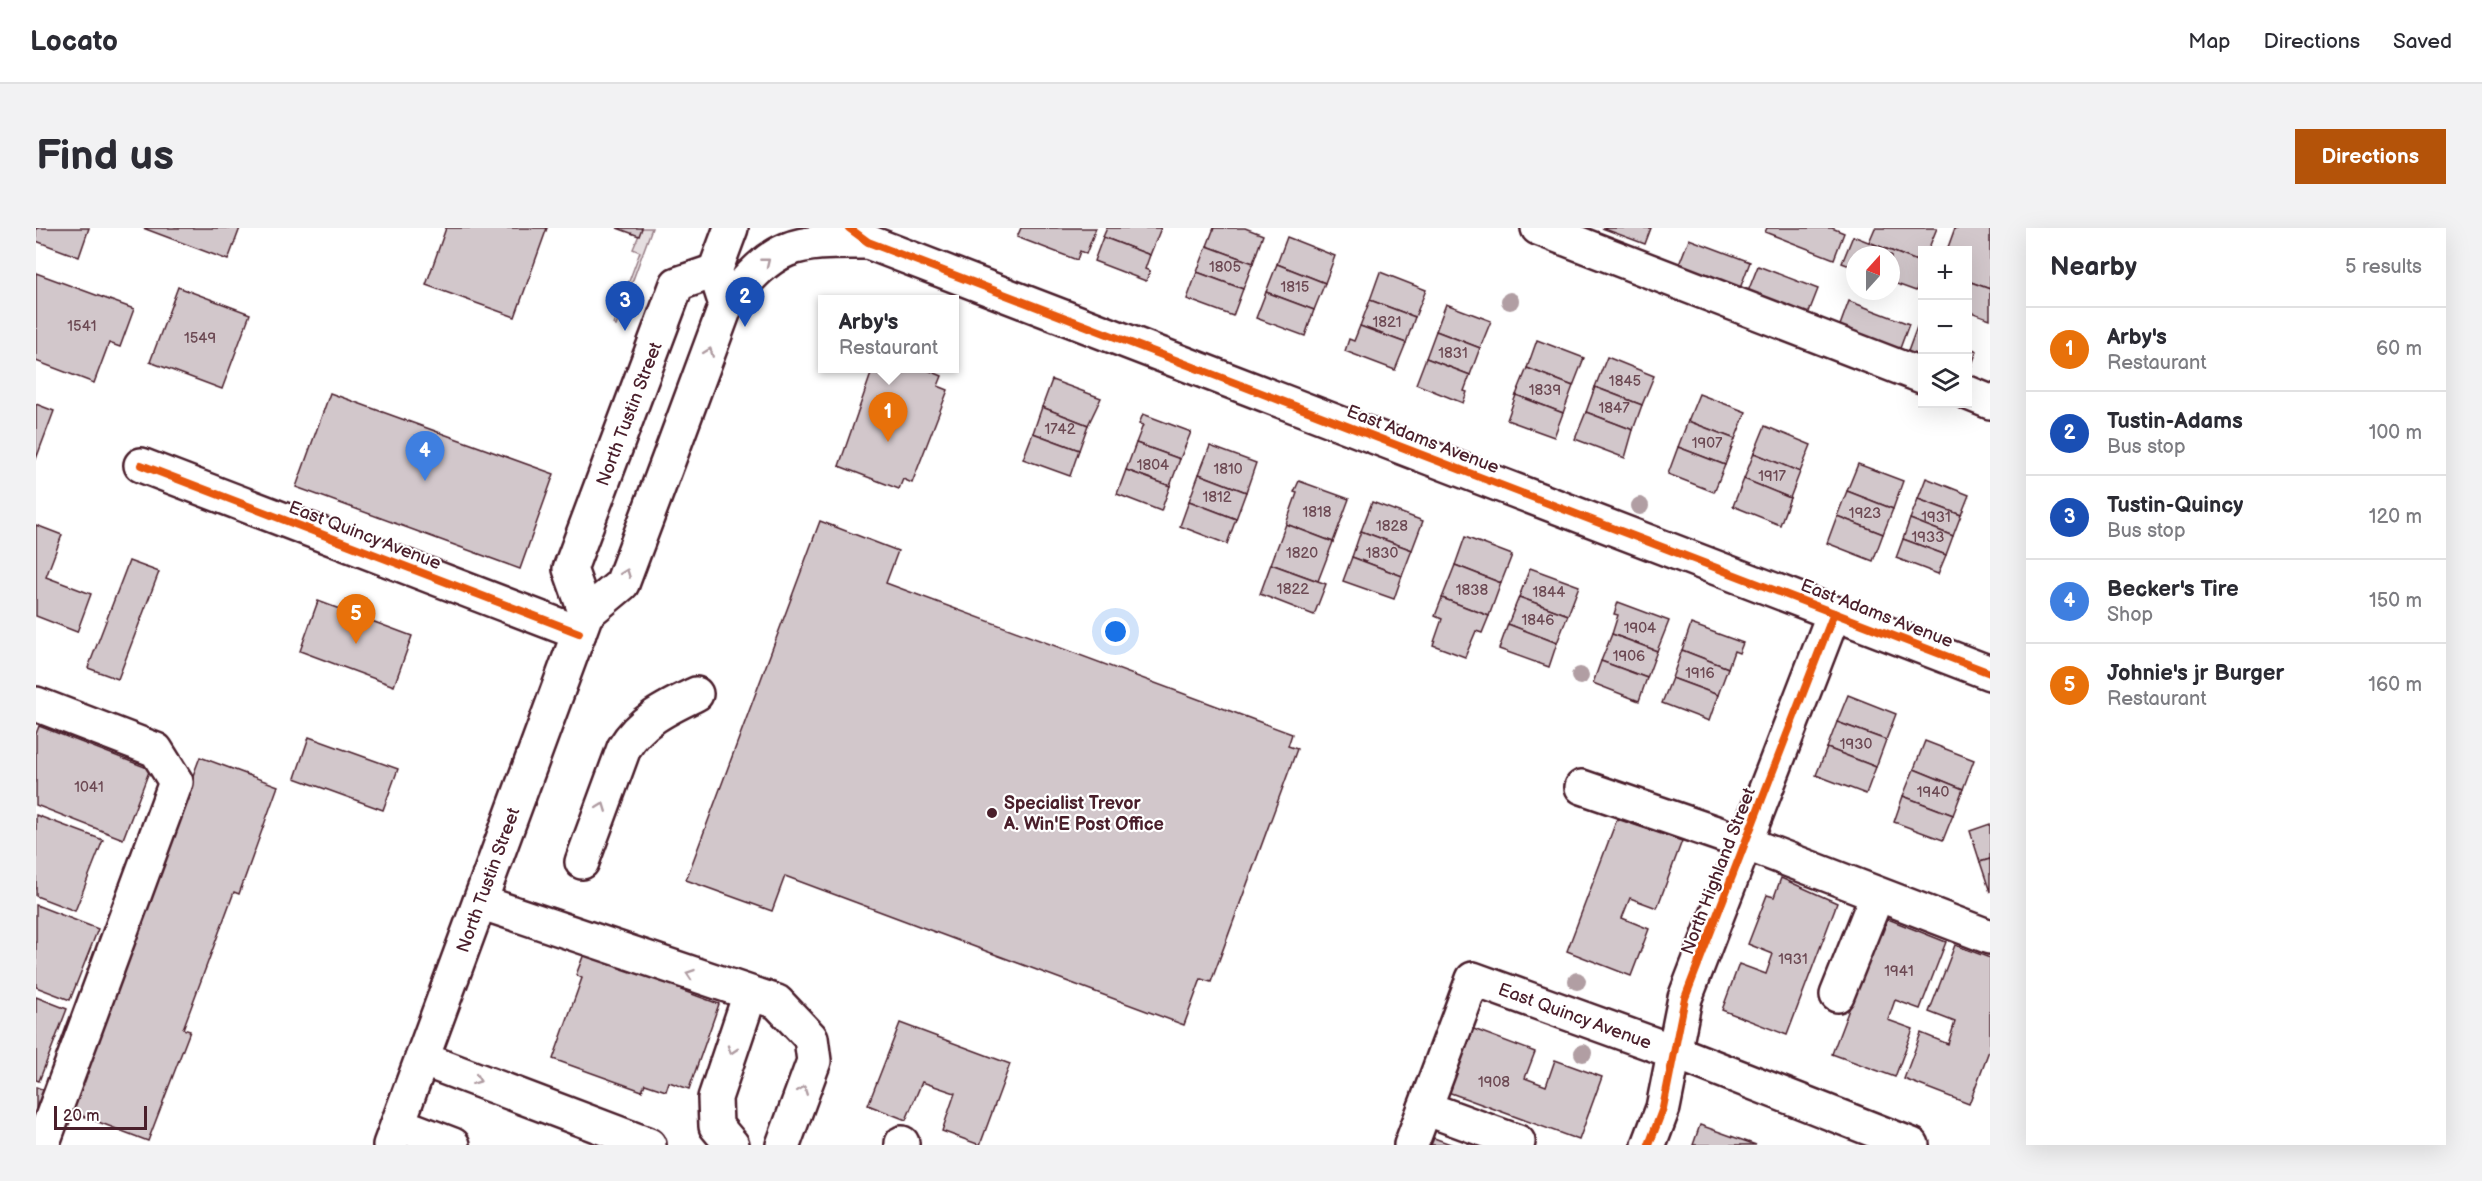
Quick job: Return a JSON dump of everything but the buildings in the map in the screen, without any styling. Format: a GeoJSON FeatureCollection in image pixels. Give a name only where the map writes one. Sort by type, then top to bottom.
{"type":"FeatureCollection","features":[{"type":"Feature","properties":{"kind":"street"},"geometry":{"type":"LineString","coordinates":[[726,305],[715,271],[731,228]]}},
{"type":"Feature","properties":{"kind":"street"},"geometry":{"type":"LineString","coordinates":[[1538,228],[1918,374]]}},
{"type":"Feature","properties":{"kind":"street","name":"East Adams Avenue"},"geometry":{"type":"LineString","coordinates":[[726,305],[757,270],[792,246],[859,235],[1990,673]]}},
{"type":"Feature","properties":{"kind":"street","name":"North Tustin Street"},"geometry":{"type":"LineString","coordinates":[[583,624],[570,569],[677,284],[715,271]]}},
{"type":"Feature","properties":{"kind":"street","name":"North Tustin Street"},"geometry":{"type":"LineString","coordinates":[[394,1134],[583,624],[622,584],[726,305]]}},
{"type":"Feature","properties":{"kind":"street"},"geometry":{"type":"LineString","coordinates":[[1972,395],[1990,402]]}},
{"type":"Feature","properties":{"kind":"street","name":"East Quincy Avenue"},"geometry":{"type":"LineString","coordinates":[[141,465],[583,624]]}},
{"type":"Feature","properties":{"kind":"street","name":"North Highland Street"},"geometry":{"type":"LineString","coordinates":[[1649,1145],[1664,1108],[1685,998],[1834,613]]}},
{"type":"Feature","properties":{"kind":"street"},"geometry":{"type":"LineString","coordinates":[[582,862],[624,748],[632,735],[652,716],[696,694]]}},
{"type":"Feature","properties":{"kind":"street"},"geometry":{"type":"LineString","coordinates":[[36,704],[156,750],[176,782],[42,1145]]}},
{"type":"Feature","properties":{"kind":"street"},"geometry":{"type":"LineString","coordinates":[[1582,787],[1745,843],[1990,937]]}},
{"type":"Feature","properties":{"kind":"street"},"geometry":{"type":"LineString","coordinates":[[1837,995],[1877,895]]}},
{"type":"Feature","properties":{"kind":"street"},"geometry":{"type":"LineString","coordinates":[[480,902],[777,1002],[811,1038],[814,1061],[783,1145]]}},
{"type":"Feature","properties":{"kind":"street","name":"East Quincy Avenue"},"geometry":{"type":"LineString","coordinates":[[1425,1108],[1473,979],[1675,1052],[1912,1145]]}},
{"type":"Feature","properties":{"kind":"street"},"geometry":{"type":"LineString","coordinates":[[732,1145],[716,1126],[716,1098],[750,994]]}},
{"type":"Feature","properties":{"kind":"street"},"geometry":{"type":"LineString","coordinates":[[422,1059],[649,1145]]}},
{"type":"Feature","properties":{"kind":"street"},"geometry":{"type":"LineString","coordinates":[[1411,1145],[1425,1108],[1518,1142]]}},
{"type":"Feature","properties":{"kind":"street"},"geometry":{"type":"LineString","coordinates":[[394,1134],[453,1145]]}},
{"type":"Feature","properties":{"kind":"shaded area"},"geometry":{"type":"Polygon","coordinates":[[[642,228],[652,228],[616,326],[613,324],[640,252],[633,249],[642,228]]]}},
{"type":"Feature","properties":{"kind":"cycle path"},"geometry":{"type":"LineString","coordinates":[[849,228],[868,242],[1990,673]]}},
{"type":"Feature","properties":{"kind":"cycle path"},"geometry":{"type":"LineString","coordinates":[[141,465],[579,633]]}},
{"type":"Feature","properties":{"kind":"cycle path"},"geometry":{"type":"LineString","coordinates":[[1649,1145],[1663,1108],[1685,998],[1834,613]]}},
{"type":"Feature","properties":{"kind":"place","name":"Tustin-Adams"},"geometry":{"type":"Point","coordinates":[745,327]}},
{"type":"Feature","properties":{"kind":"place","name":"Tustin-Quincy"},"geometry":{"type":"Point","coordinates":[625,331]}},
{"type":"Feature","properties":{"kind":"place","name":"Arby's"},"geometry":{"type":"Point","coordinates":[888,442]}},
{"type":"Feature","properties":{"kind":"place","name":"Becker's Tire"},"geometry":{"type":"Point","coordinates":[425,481]}},
{"type":"Feature","properties":{"kind":"place","name":"Johnie's jr Burger"},"geometry":{"type":"Point","coordinates":[356,644]}},
{"type":"Feature","properties":{"kind":"place","name":"Specialist Trevor A. Win'E Post Office"},"geometry":{"type":"Point","coordinates":[992,813]}}]}
